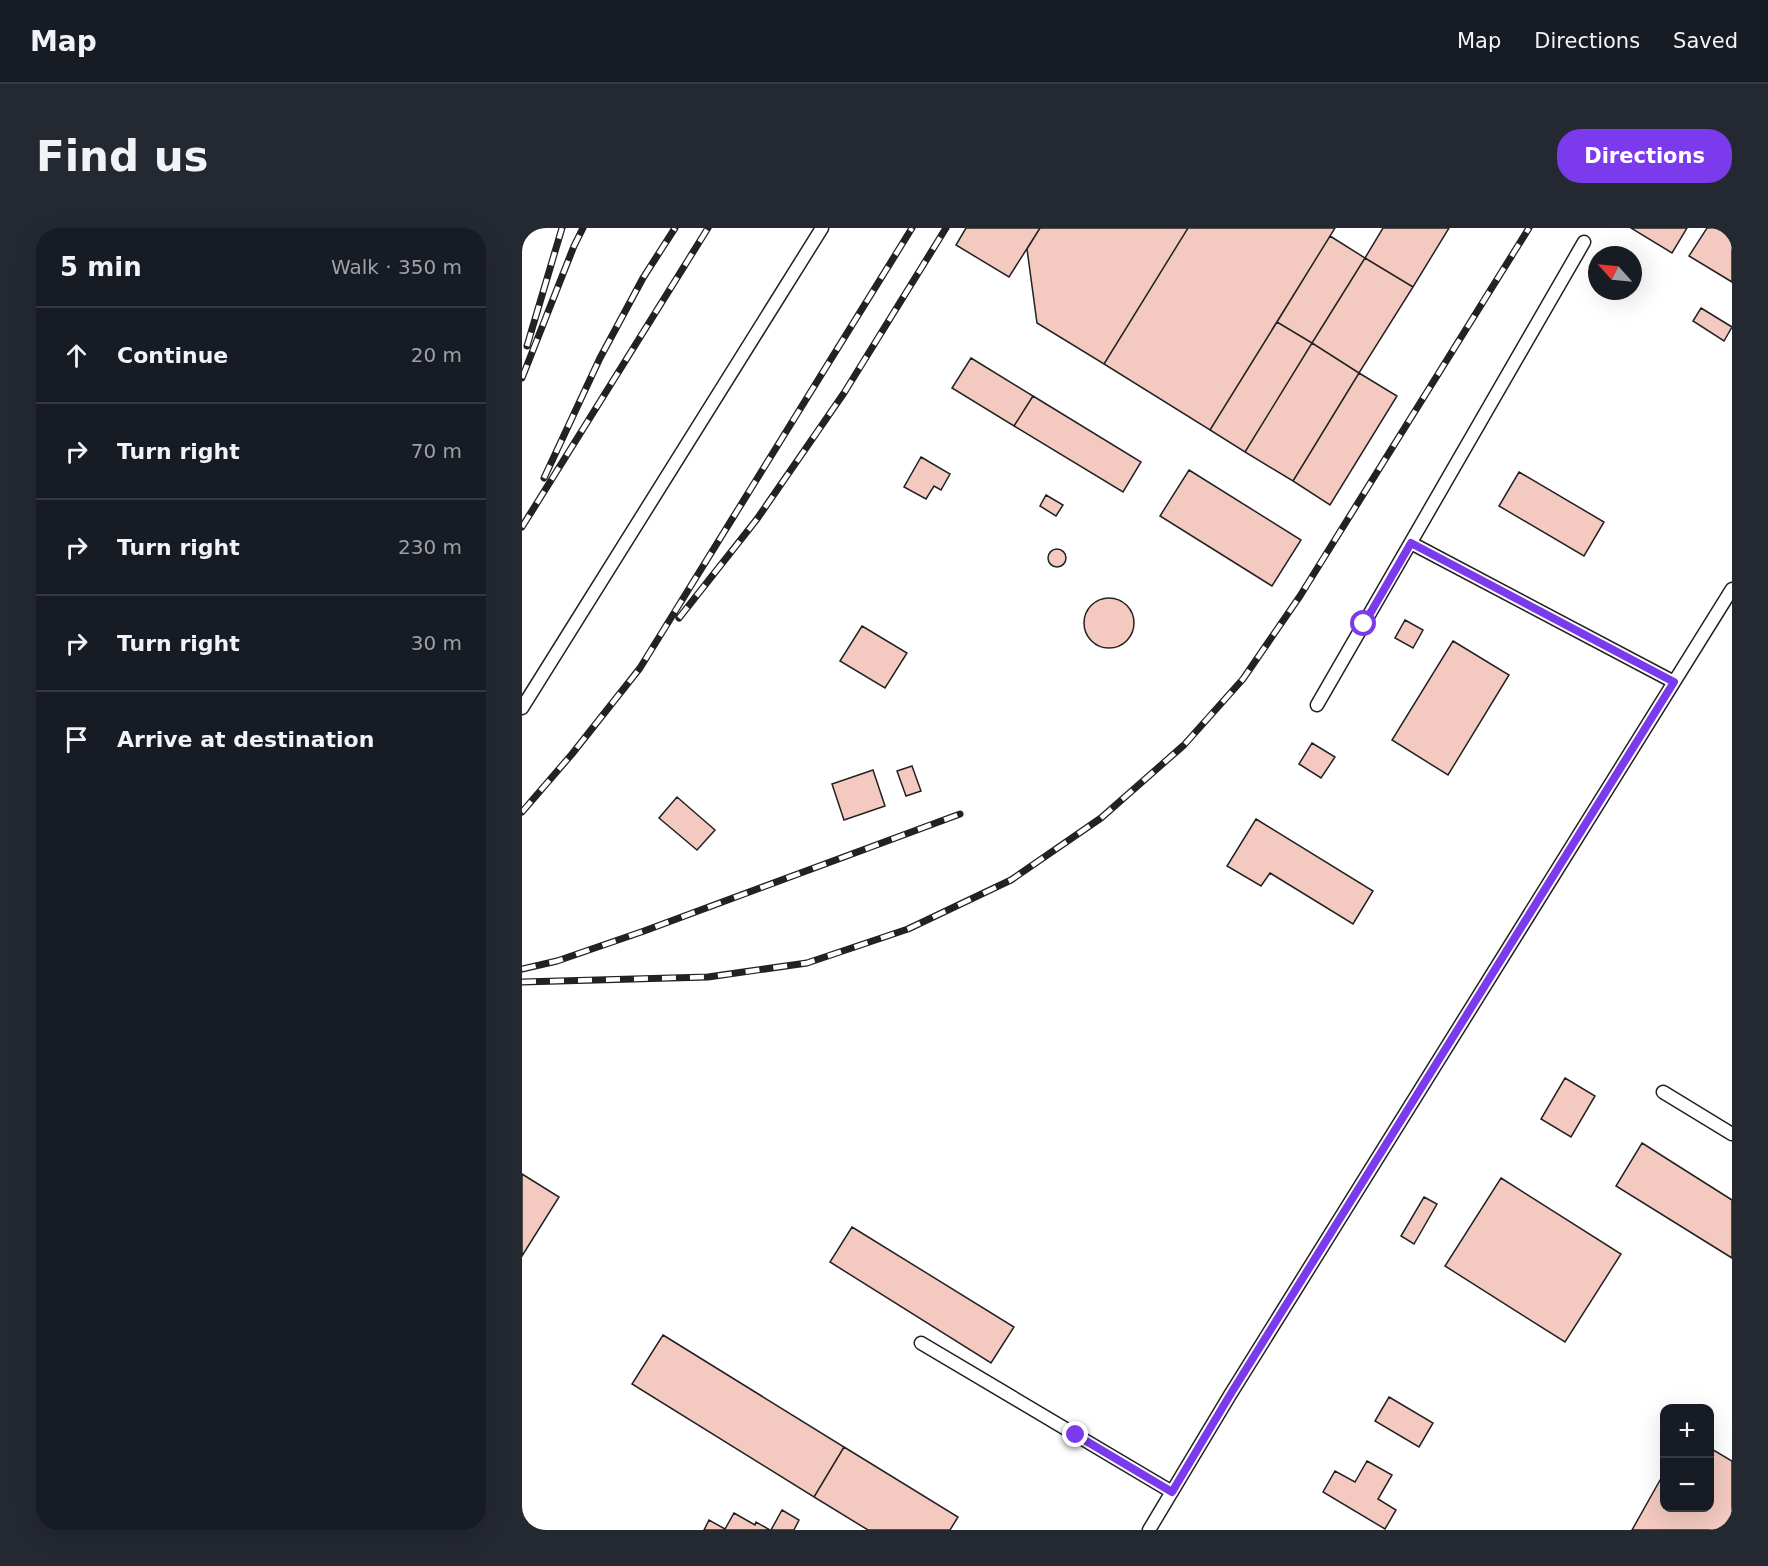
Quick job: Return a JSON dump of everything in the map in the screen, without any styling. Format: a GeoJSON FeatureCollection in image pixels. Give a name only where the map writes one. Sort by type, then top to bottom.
{"type":"FeatureCollection","features":[{"type":"Feature","properties":{"kind":"lane"},"geometry":{"type":"LineString","coordinates":[[522,708],[822,228]]}},
{"type":"Feature","properties":{"kind":"lane"},"geometry":{"type":"LineString","coordinates":[[1317,705],[1584,242]]}},
{"type":"Feature","properties":{"kind":"lane"},"geometry":{"type":"LineString","coordinates":[[1411,543],[1674,682]]}},
{"type":"Feature","properties":{"kind":"lane"},"geometry":{"type":"LineString","coordinates":[[1149,1530],[1230,1395],[1732,590]]}},
{"type":"Feature","properties":{"kind":"lane"},"geometry":{"type":"LineString","coordinates":[[1663,1092],[1732,1134]]}},
{"type":"Feature","properties":{"kind":"lane"},"geometry":{"type":"LineString","coordinates":[[921,1343],[1172,1492]]}},
{"type":"Feature","properties":{"kind":"building"},"geometry":{"type":"Polygon","coordinates":[[[966,228],[1040,228],[1009,277],[956,245],[966,228]]]}},
{"type":"Feature","properties":{"kind":"building"},"geometry":{"type":"Polygon","coordinates":[[[1040,228],[1188,228],[1104,364],[1037,323],[1027,249],[1040,228]]]}},
{"type":"Feature","properties":{"kind":"building"},"geometry":{"type":"Polygon","coordinates":[[[1188,228],[1335,228],[1210,430],[1104,364],[1188,228]]]}},
{"type":"Feature","properties":{"kind":"building"},"geometry":{"type":"Polygon","coordinates":[[[1383,228],[1449,228],[1413,287],[1365,258],[1383,228]]]}},
{"type":"Feature","properties":{"kind":"building"},"geometry":{"type":"Polygon","coordinates":[[[1631,228],[1687,228],[1672,253],[1631,228]]]}},
{"type":"Feature","properties":{"kind":"building"},"geometry":{"type":"Polygon","coordinates":[[[1707,228],[1732,228],[1732,282],[1689,256],[1707,228]]]}},
{"type":"Feature","properties":{"kind":"building"},"geometry":{"type":"Polygon","coordinates":[[[1330,236],[1365,258],[1312,343],[1277,322],[1330,236]]]}},
{"type":"Feature","properties":{"kind":"building"},"geometry":{"type":"Polygon","coordinates":[[[1365,258],[1413,287],[1359,373],[1312,343],[1365,258]]]}},
{"type":"Feature","properties":{"kind":"building"},"geometry":{"type":"Polygon","coordinates":[[[1701,308],[1732,327],[1724,341],[1693,321],[1701,308]]]}},
{"type":"Feature","properties":{"kind":"building"},"geometry":{"type":"Polygon","coordinates":[[[1277,322],[1312,343],[1245,452],[1210,430],[1277,322]]]}},
{"type":"Feature","properties":{"kind":"building"},"geometry":{"type":"Polygon","coordinates":[[[1312,343],[1359,373],[1293,481],[1245,452],[1312,343]]]}},
{"type":"Feature","properties":{"kind":"building"},"geometry":{"type":"Polygon","coordinates":[[[971,358],[1033,396],[1014,426],[952,388],[971,358]]]}},
{"type":"Feature","properties":{"kind":"building"},"geometry":{"type":"Polygon","coordinates":[[[1359,373],[1397,396],[1330,505],[1293,481],[1359,373]]]}},
{"type":"Feature","properties":{"kind":"building"},"geometry":{"type":"Polygon","coordinates":[[[1033,396],[1141,462],[1123,492],[1014,426],[1033,396]]]}},
{"type":"Feature","properties":{"kind":"building"},"geometry":{"type":"Polygon","coordinates":[[[921,457],[950,474],[941,490],[934,486],[926,499],[904,487],[921,457]]]}},
{"type":"Feature","properties":{"kind":"building"},"geometry":{"type":"Polygon","coordinates":[[[1189,470],[1301,540],[1272,586],[1160,516],[1189,470]]]}},
{"type":"Feature","properties":{"kind":"building"},"geometry":{"type":"Polygon","coordinates":[[[1519,472],[1604,522],[1584,556],[1499,506],[1519,472]]]}},
{"type":"Feature","properties":{"kind":"building"},"geometry":{"type":"Polygon","coordinates":[[[1046,495],[1063,505],[1056,516],[1040,506],[1046,495]]]}},
{"type":"Feature","properties":{"kind":"building"},"geometry":{"type":"Polygon","coordinates":[[[1057,549],[1065,554],[1066,558],[1061,566],[1057,567],[1049,562],[1048,558],[1053,550],[1057,549]]]}},
{"type":"Feature","properties":{"kind":"building"},"geometry":{"type":"Polygon","coordinates":[[[1114,598],[1127,605],[1133,613],[1133,633],[1127,641],[1119,647],[1104,648],[1091,641],[1085,633],[1084,618],[1091,605],[1099,599],[1114,598]]]}},
{"type":"Feature","properties":{"kind":"building"},"geometry":{"type":"Polygon","coordinates":[[[1405,620],[1423,630],[1413,648],[1395,638],[1405,620]]]}},
{"type":"Feature","properties":{"kind":"building"},"geometry":{"type":"Polygon","coordinates":[[[862,626],[907,653],[885,688],[840,661],[862,626]]]}},
{"type":"Feature","properties":{"kind":"building"},"geometry":{"type":"Polygon","coordinates":[[[1453,641],[1509,675],[1448,775],[1392,740],[1453,641]]]}},
{"type":"Feature","properties":{"kind":"building"},"geometry":{"type":"Polygon","coordinates":[[[1312,743],[1335,757],[1321,778],[1299,764],[1312,743]]]}},
{"type":"Feature","properties":{"kind":"building"},"geometry":{"type":"Polygon","coordinates":[[[912,766],[921,791],[906,796],[897,771],[912,766]]]}},
{"type":"Feature","properties":{"kind":"building"},"geometry":{"type":"Polygon","coordinates":[[[873,770],[885,806],[844,820],[832,784],[873,770]]]}},
{"type":"Feature","properties":{"kind":"building"},"geometry":{"type":"Polygon","coordinates":[[[677,797],[715,830],[697,850],[659,818],[677,797]]]}},
{"type":"Feature","properties":{"kind":"building"},"geometry":{"type":"Polygon","coordinates":[[[1256,819],[1373,891],[1353,924],[1270,873],[1261,886],[1227,866],[1256,819]]]}},
{"type":"Feature","properties":{"kind":"building"},"geometry":{"type":"Polygon","coordinates":[[[1565,1078],[1595,1096],[1571,1137],[1541,1119],[1565,1078]]]}},
{"type":"Feature","properties":{"kind":"building"},"geometry":{"type":"Polygon","coordinates":[[[1642,1143],[1732,1200],[1732,1258],[1616,1186],[1642,1143]]]}},
{"type":"Feature","properties":{"kind":"building"},"geometry":{"type":"Polygon","coordinates":[[[522,1174],[559,1197],[522,1256],[522,1174]]]}},
{"type":"Feature","properties":{"kind":"building"},"geometry":{"type":"Polygon","coordinates":[[[1501,1178],[1621,1254],[1565,1342],[1445,1266],[1501,1178]]]}},
{"type":"Feature","properties":{"kind":"building"},"geometry":{"type":"Polygon","coordinates":[[[1424,1197],[1437,1204],[1414,1244],[1401,1236],[1424,1197]]]}},
{"type":"Feature","properties":{"kind":"building"},"geometry":{"type":"Polygon","coordinates":[[[852,1227],[1014,1327],[991,1363],[830,1262],[852,1227]]]}},
{"type":"Feature","properties":{"kind":"building"},"geometry":{"type":"Polygon","coordinates":[[[663,1335],[844,1447],[814,1497],[632,1384],[663,1335]]]}},
{"type":"Feature","properties":{"kind":"building"},"geometry":{"type":"Polygon","coordinates":[[[1389,1397],[1433,1423],[1419,1447],[1375,1421],[1389,1397]]]}},
{"type":"Feature","properties":{"kind":"building"},"geometry":{"type":"Polygon","coordinates":[[[844,1447],[958,1517],[950,1530],[868,1530],[814,1497],[844,1447]]]}},
{"type":"Feature","properties":{"kind":"building"},"geometry":{"type":"Polygon","coordinates":[[[1714,1450],[1732,1461],[1732,1514],[1722,1530],[1632,1530],[1660,1480],[1660,1512],[1714,1512],[1714,1450]]]}},
{"type":"Feature","properties":{"kind":"building"},"geometry":{"type":"Polygon","coordinates":[[[1367,1461],[1392,1475],[1378,1499],[1396,1510],[1385,1529],[1323,1492],[1335,1471],[1355,1482],[1367,1461]]]}},
{"type":"Feature","properties":{"kind":"building"},"geometry":{"type":"Polygon","coordinates":[[[782,1510],[799,1520],[794,1530],[771,1530],[782,1510]]]}},
{"type":"Feature","properties":{"kind":"building"},"geometry":{"type":"Polygon","coordinates":[[[734,1513],[755,1525],[756,1522],[770,1530],[704,1530],[709,1520],[725,1529],[734,1513]]]}},
{"type":"Feature","properties":{"kind":"railway"},"geometry":{"type":"LineString","coordinates":[[527,346],[562,228]]}},
{"type":"Feature","properties":{"kind":"railway"},"geometry":{"type":"LineString","coordinates":[[522,378],[583,228]]}},
{"type":"Feature","properties":{"kind":"railway"},"geometry":{"type":"LineString","coordinates":[[544,478],[600,358],[643,278],[675,228]]}},
{"type":"Feature","properties":{"kind":"railway"},"geometry":{"type":"LineString","coordinates":[[522,527],[708,228]]}},
{"type":"Feature","properties":{"kind":"railway"},"geometry":{"type":"LineString","coordinates":[[522,812],[572,754],[640,668],[912,228]]}},
{"type":"Feature","properties":{"kind":"railway"},"geometry":{"type":"LineString","coordinates":[[679,618],[757,519],[844,393],[946,228]]}},
{"type":"Feature","properties":{"kind":"railway"},"geometry":{"type":"LineString","coordinates":[[522,982],[708,977],[807,963],[908,929],[1011,880],[1101,818],[1184,745],[1243,679],[1300,596],[1529,228]]}},
{"type":"Feature","properties":{"kind":"railway"},"geometry":{"type":"LineString","coordinates":[[522,969],[557,961],[644,931],[960,814]]}},
{"type":"Feature","properties":{"kind":"route"},"geometry":{"type":"LineString","coordinates":[[1076,1435],[1172,1492],[1674,682],[1411,543],[1364,624]]}}]}
